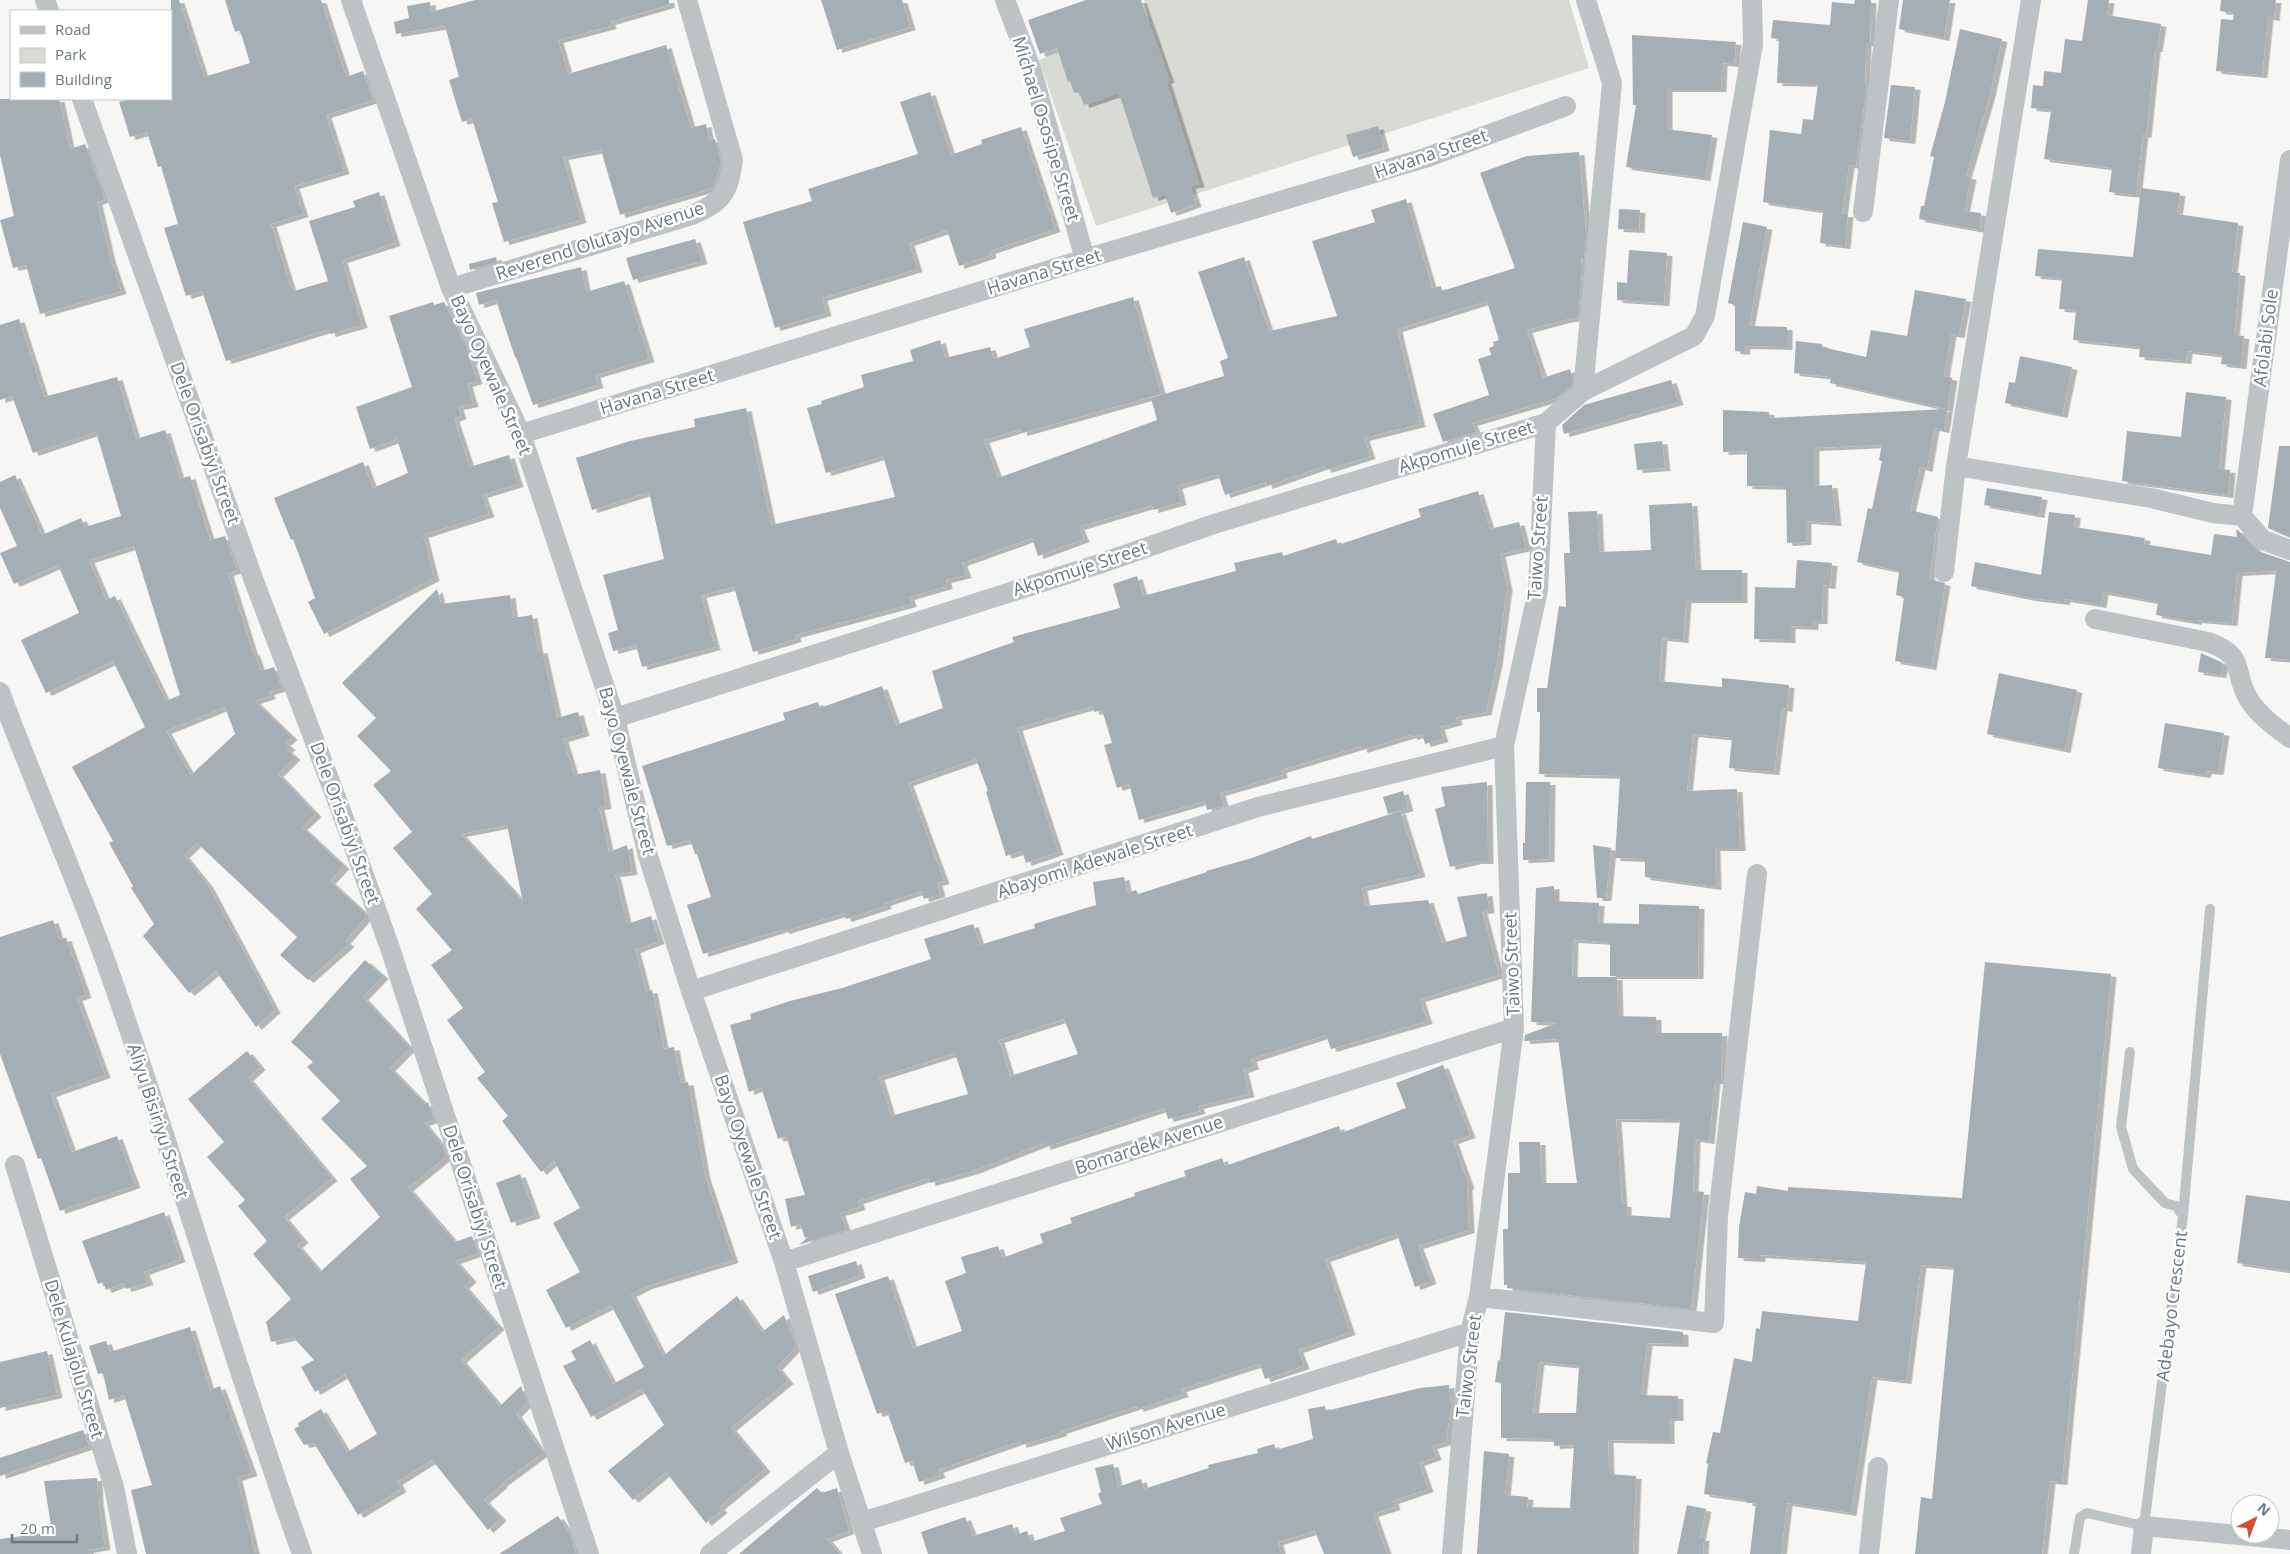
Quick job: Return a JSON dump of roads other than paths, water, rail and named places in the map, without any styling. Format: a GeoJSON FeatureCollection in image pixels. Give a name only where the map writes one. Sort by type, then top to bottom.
{"type":"FeatureCollection","features":[{"type":"Feature","properties":{"kind":"street","name":"Bayo Oyewale Street"},"geometry":{"type":"LineString","coordinates":[[351,0],[451,288],[521,434],[615,718],[648,856],[691,991],[784,1262],[839,1454],[872,1554]]}},
{"type":"Feature","properties":{"kind":"street","name":"Reverend Olutayo Avenue"},"geometry":{"type":"LineString","coordinates":[[451,288],[692,214],[708,208],[720,199],[730,184],[733,160],[687,0]]}},
{"type":"Feature","properties":{"kind":"street","name":"Michael Ososipe Street"},"geometry":{"type":"LineString","coordinates":[[1005,0],[1031,68],[1085,259]]}},
{"type":"Feature","properties":{"kind":"street"},"geometry":{"type":"LineString","coordinates":[[1583,391],[1612,83],[1586,0]]}},
{"type":"Feature","properties":{"kind":"street"},"geometry":{"type":"LineString","coordinates":[[1546,423],[1583,391],[1694,336],[1705,316],[1754,44],[1752,0]]}},
{"type":"Feature","properties":{"kind":"street"},"geometry":{"type":"LineString","coordinates":[[1863,212],[1889,0]]}},
{"type":"Feature","properties":{"kind":"street"},"geometry":{"type":"LineString","coordinates":[[1944,572],[1956,466],[2031,0]]}},
{"type":"Feature","properties":{"kind":"street","name":"Dele Orisabiyi Street"},"geometry":{"type":"LineString","coordinates":[[82,100],[254,581],[340,808],[390,948],[590,1554]]}},
{"type":"Feature","properties":{"kind":"street","name":"Havana Street"},"geometry":{"type":"LineString","coordinates":[[521,434],[1085,259],[1425,158],[1566,106]]}},
{"type":"Feature","properties":{"kind":"street","name":"Afolabi Sole"},"geometry":{"type":"LineString","coordinates":[[2242,516],[2290,160]]}},
{"type":"Feature","properties":{"kind":"street","name":"Akpomuje Street"},"geometry":{"type":"LineString","coordinates":[[615,718],[1099,564],[1214,524],[1546,423]]}},
{"type":"Feature","properties":{"kind":"street","name":"Taiwo Street"},"geometry":{"type":"LineString","coordinates":[[1452,1554],[1470,1332],[1479,1297],[1514,1028],[1504,746],[1538,590],[1546,423]]}},
{"type":"Feature","properties":{"kind":"street"},"geometry":{"type":"LineString","coordinates":[[1956,466],[2151,498],[2213,513],[2242,516],[2263,540],[2290,550]]}},
{"type":"Feature","properties":{"kind":"street"},"geometry":{"type":"LineString","coordinates":[[2095,619],[2208,642],[2224,648],[2236,660],[2249,699],[2262,716],[2290,738]]}},
{"type":"Feature","properties":{"kind":"street","name":"Aliyu Bisiriyu Street"},"geometry":{"type":"LineString","coordinates":[[0,692],[104,958],[225,1328],[302,1554]]}},
{"type":"Feature","properties":{"kind":"street","name":"Abayomi Adewale Street"},"geometry":{"type":"LineString","coordinates":[[691,991],[1258,807],[1504,746]]}},
{"type":"Feature","properties":{"kind":"street"},"geometry":{"type":"LineString","coordinates":[[1479,1297],[1714,1323],[1718,1216],[1757,874]]}},
{"type":"Feature","properties":{"kind":"street","name":"Bomardek Avenue"},"geometry":{"type":"LineString","coordinates":[[784,1262],[1514,1028]]}},
{"type":"Feature","properties":{"kind":"street","name":"Dele Kulajolu Street"},"geometry":{"type":"LineString","coordinates":[[15,1165],[114,1487],[127,1554]]}},
{"type":"Feature","properties":{"kind":"street","name":"Wilson Avenue"},"geometry":{"type":"LineString","coordinates":[[862,1522],[1470,1332]]}},
{"type":"Feature","properties":{"kind":"street"},"geometry":{"type":"LineString","coordinates":[[710,1554],[839,1454]]}},
{"type":"Feature","properties":{"kind":"street"},"geometry":{"type":"LineString","coordinates":[[1869,1554],[1878,1466]]}},
{"type":"Feature","properties":{"kind":"street"},"geometry":{"type":"LineString","coordinates":[[2144,1526],[2290,1540]]}},
{"type":"Feature","properties":{"kind":"street","name":"Adebayo Crescent"},"geometry":{"type":"LineString","coordinates":[[2141,1554],[2144,1526]]}},
{"type":"Feature","properties":{"kind":"lane"},"geometry":{"type":"LineString","coordinates":[[2183,1216],[2210,909]]}},
{"type":"Feature","properties":{"kind":"lane","name":"Adebayo Crescent"},"geometry":{"type":"LineString","coordinates":[[2130,1052],[2120,1127],[2133,1169],[2164,1203],[2176,1206],[2183,1216],[2144,1526]]}},
{"type":"Feature","properties":{"kind":"lane"},"geometry":{"type":"LineString","coordinates":[[2074,1554],[2080,1516],[2087,1513],[2144,1526]]}}]}
